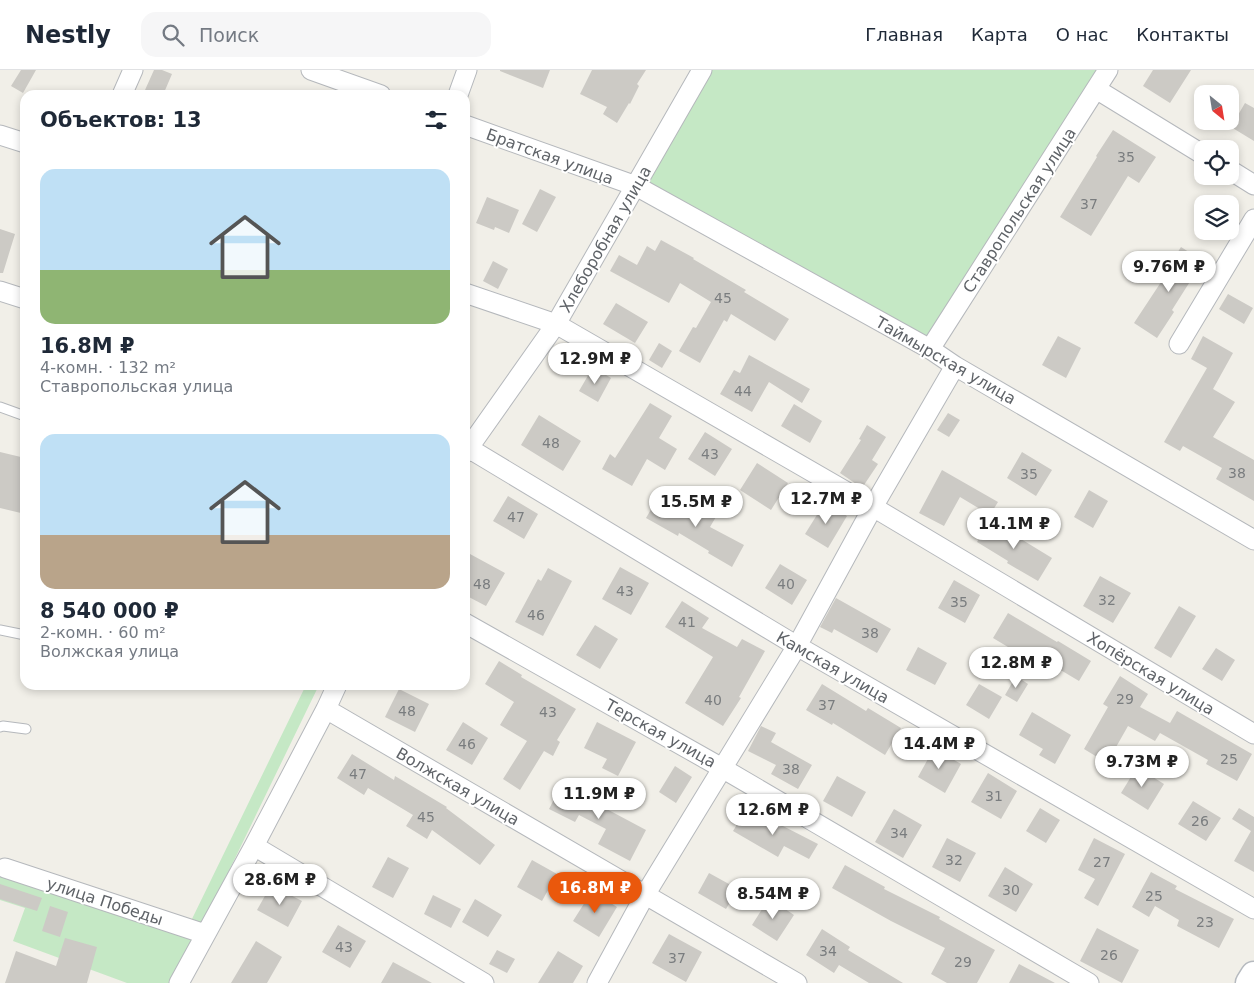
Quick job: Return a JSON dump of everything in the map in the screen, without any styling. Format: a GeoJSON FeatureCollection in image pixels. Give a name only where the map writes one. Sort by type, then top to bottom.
{"type":"FeatureCollection","features":[{"type":"Feature","properties":{"kind":"street"},"geometry":{"type":"LineString","coordinates":[[124,90],[133,70]]}},
{"type":"Feature","properties":{"kind":"street"},"geometry":{"type":"LineString","coordinates":[[311,70],[367,90]]}},
{"type":"Feature","properties":{"kind":"street"},"geometry":{"type":"LineString","coordinates":[[460,90],[467,70]]}},
{"type":"Feature","properties":{"kind":"street","name":"Хлеборобная улица"},"geometry":{"type":"LineString","coordinates":[[470,443],[556,324],[702,70]]}},
{"type":"Feature","properties":{"kind":"street","name":"Ставропольская улица"},"geometry":{"type":"LineString","coordinates":[[930,349],[1108,70]]}},
{"type":"Feature","properties":{"kind":"street"},"geometry":{"type":"LineString","coordinates":[[1096,89],[1194,149]]}},
{"type":"Feature","properties":{"kind":"street","name":"Братская улица"},"geometry":{"type":"LineString","coordinates":[[470,127],[636,186]]}},
{"type":"Feature","properties":{"kind":"street"},"geometry":{"type":"LineString","coordinates":[[0,135],[20,141]]}},
{"type":"Feature","properties":{"kind":"street"},"geometry":{"type":"LineString","coordinates":[[1239,176],[1254,185]]}},
{"type":"Feature","properties":{"kind":"street","name":"Таймырская улица"},"geometry":{"type":"LineString","coordinates":[[636,186],[930,349],[955,366],[1254,540]]}},
{"type":"Feature","properties":{"kind":"street"},"geometry":{"type":"LineString","coordinates":[[1178,344],[1254,219]]}},
{"type":"Feature","properties":{"kind":"street"},"geometry":{"type":"LineString","coordinates":[[0,291],[20,297]]}},
{"type":"Feature","properties":{"kind":"street","name":"Хопёрская улица"},"geometry":{"type":"LineString","coordinates":[[470,295],[556,324],[873,508],[1254,734]]}},
{"type":"Feature","properties":{"kind":"street"},"geometry":{"type":"LineString","coordinates":[[597,983],[645,895],[797,646],[873,508],[955,366]]}},
{"type":"Feature","properties":{"kind":"street","name":"Камская улица"},"geometry":{"type":"LineString","coordinates":[[470,451],[797,646],[1254,909]]}},
{"type":"Feature","properties":{"kind":"street","name":"Терская улица"},"geometry":{"type":"LineString","coordinates":[[470,626],[722,768],[1089,983]]}},
{"type":"Feature","properties":{"kind":"street"},"geometry":{"type":"LineString","coordinates":[[179,983],[254,846],[335,690]]}},
{"type":"Feature","properties":{"kind":"street","name":"Волжская улица"},"geometry":{"type":"LineString","coordinates":[[326,709],[797,983]]}},
{"type":"Feature","properties":{"kind":"street"},"geometry":{"type":"LineString","coordinates":[[254,846],[484,983]]}},
{"type":"Feature","properties":{"kind":"street","name":"улица Победы"},"geometry":{"type":"LineString","coordinates":[[6,868],[205,934]]}},
{"type":"Feature","properties":{"kind":"street"},"geometry":{"type":"LineString","coordinates":[[1249,983],[1254,975]]}},
{"type":"Feature","properties":{"kind":"lane"},"geometry":{"type":"LineString","coordinates":[[0,408],[20,414]]}},
{"type":"Feature","properties":{"kind":"lane"},"geometry":{"type":"LineString","coordinates":[[0,630],[20,634]]}},
{"type":"Feature","properties":{"kind":"lane"},"geometry":{"type":"LineString","coordinates":[[0,727],[26,729]]}},
{"type":"Feature","properties":{"kind":"green space"},"geometry":{"type":"Polygon","coordinates":[[[709,70],[1102,70],[931,341],[644,184],[709,70]]]}},
{"type":"Feature","properties":{"kind":"green space"},"geometry":{"type":"Polygon","coordinates":[[[304,690],[317,690],[191,949],[171,983],[127,983],[13,941],[25,908],[0,900],[0,860],[191,921],[304,690]]]}},
{"type":"Feature","properties":{"kind":"building"},"geometry":{"type":"Polygon","coordinates":[[[21,70],[36,70],[25,90],[20,91],[11,86],[21,70]]]}},
{"type":"Feature","properties":{"kind":"building"},"geometry":{"type":"Polygon","coordinates":[[[154,70],[162,70],[172,74],[165,90],[145,90],[154,70]]]}},
{"type":"Feature","properties":{"kind":"building"},"geometry":{"type":"Polygon","coordinates":[[[500,70],[550,70],[543,88],[500,70]]]}},
{"type":"Feature","properties":{"kind":"building"},"geometry":{"type":"Polygon","coordinates":[[[592,70],[646,70],[637,84],[639,86],[630,104],[617,123],[603,114],[607,107],[580,94],[592,70]]]}},
{"type":"Feature","properties":{"kind":"building"},"geometry":{"type":"Polygon","coordinates":[[[1153,70],[1191,70],[1170,103],[1143,86],[1153,70]]]}},
{"type":"Feature","properties":{"kind":"building"},"geometry":{"type":"Polygon","coordinates":[[[1245,103],[1254,108],[1254,141],[1236,130],[1239,130],[1239,113],[1245,103]]]}},
{"type":"Feature","properties":{"kind":"building"},"geometry":{"type":"Polygon","coordinates":[[[1113,130],[1156,157],[1139,183],[1128,176],[1091,236],[1060,217],[1113,130]]]}},
{"type":"Feature","properties":{"kind":"building"},"geometry":{"type":"Polygon","coordinates":[[[540,189],[556,197],[537,232],[522,224],[540,189]]]}},
{"type":"Feature","properties":{"kind":"building"},"geometry":{"type":"Polygon","coordinates":[[[487,197],[519,210],[509,233],[495,227],[494,230],[476,223],[487,197]]]}},
{"type":"Feature","properties":{"kind":"building"},"geometry":{"type":"Polygon","coordinates":[[[0,229],[15,234],[3,273],[0,273],[0,229]]]}},
{"type":"Feature","properties":{"kind":"building"},"geometry":{"type":"Polygon","coordinates":[[[661,240],[746,290],[744,292],[789,319],[775,341],[731,314],[727,322],[724,320],[700,363],[679,351],[693,327],[696,328],[711,302],[680,283],[669,303],[610,271],[619,255],[637,265],[647,246],[655,251],[661,240]]]}},
{"type":"Feature","properties":{"kind":"building"},"geometry":{"type":"Polygon","coordinates":[[[1181,247],[1203,261],[1157,338],[1134,323],[1165,276],[1163,275],[1181,247]]]}},
{"type":"Feature","properties":{"kind":"building"},"geometry":{"type":"Polygon","coordinates":[[[493,261],[508,269],[498,289],[483,281],[493,261]]]}},
{"type":"Feature","properties":{"kind":"building"},"geometry":{"type":"Polygon","coordinates":[[[1228,294],[1253,308],[1244,324],[1219,309],[1228,294]]]}},
{"type":"Feature","properties":{"kind":"building"},"geometry":{"type":"Polygon","coordinates":[[[616,303],[648,322],[635,343],[603,324],[616,303]]]}},
{"type":"Feature","properties":{"kind":"building"},"geometry":{"type":"Polygon","coordinates":[[[1058,336],[1081,348],[1066,378],[1042,365],[1058,336]]]}},
{"type":"Feature","properties":{"kind":"building"},"geometry":{"type":"Polygon","coordinates":[[[1203,336],[1233,353],[1213,389],[1235,402],[1213,437],[1254,460],[1254,501],[1216,479],[1222,468],[1183,446],[1180,451],[1164,442],[1207,368],[1191,359],[1203,336]]]}},
{"type":"Feature","properties":{"kind":"building"},"geometry":{"type":"Polygon","coordinates":[[[659,343],[672,351],[662,368],[649,360],[659,343]]]}},
{"type":"Feature","properties":{"kind":"building"},"geometry":{"type":"Polygon","coordinates":[[[749,355],[810,389],[802,403],[769,382],[752,412],[720,394],[734,370],[740,373],[749,355]]]}},
{"type":"Feature","properties":{"kind":"building"},"geometry":{"type":"Polygon","coordinates":[[[593,367],[611,378],[598,402],[579,391],[593,367]]]}},
{"type":"Feature","properties":{"kind":"building"},"geometry":{"type":"Polygon","coordinates":[[[650,403],[672,416],[659,438],[677,449],[665,470],[647,459],[632,486],[602,469],[610,454],[615,458],[650,403]]]}},
{"type":"Feature","properties":{"kind":"building"},"geometry":{"type":"Polygon","coordinates":[[[794,404],[822,421],[810,443],[781,426],[794,404]]]}},
{"type":"Feature","properties":{"kind":"building"},"geometry":{"type":"Polygon","coordinates":[[[948,413],[960,420],[949,437],[937,430],[948,413]]]}},
{"type":"Feature","properties":{"kind":"building"},"geometry":{"type":"Polygon","coordinates":[[[539,415],[581,441],[563,471],[521,445],[539,415]]]}},
{"type":"Feature","properties":{"kind":"building"},"geometry":{"type":"Polygon","coordinates":[[[867,425],[886,437],[872,460],[878,464],[862,488],[840,473],[861,440],[859,439],[867,425]]]}},
{"type":"Feature","properties":{"kind":"building"},"geometry":{"type":"Polygon","coordinates":[[[705,432],[732,449],[715,476],[688,459],[705,432]]]}},
{"type":"Feature","properties":{"kind":"building"},"geometry":{"type":"Polygon","coordinates":[[[0,452],[20,457],[20,513],[0,508],[0,452]]]}},
{"type":"Feature","properties":{"kind":"building"},"geometry":{"type":"Polygon","coordinates":[[[1022,452],[1052,470],[1036,496],[1007,478],[1022,452]]]}},
{"type":"Feature","properties":{"kind":"building"},"geometry":{"type":"Polygon","coordinates":[[[757,463],[788,483],[771,510],[740,490],[757,463]]]}},
{"type":"Feature","properties":{"kind":"building"},"geometry":{"type":"Polygon","coordinates":[[[942,470],[998,502],[990,515],[960,497],[944,526],[919,513],[942,470]]]}},
{"type":"Feature","properties":{"kind":"building"},"geometry":{"type":"Polygon","coordinates":[[[1089,490],[1108,501],[1093,528],[1074,517],[1089,490]]]}},
{"type":"Feature","properties":{"kind":"building"},"geometry":{"type":"Polygon","coordinates":[[[660,494],[697,515],[705,501],[720,510],[710,527],[744,545],[732,567],[679,533],[678,536],[646,518],[660,494]]]}},
{"type":"Feature","properties":{"kind":"building"},"geometry":{"type":"Polygon","coordinates":[[[508,496],[538,514],[524,539],[493,521],[508,496]]]}},
{"type":"Feature","properties":{"kind":"building"},"geometry":{"type":"Polygon","coordinates":[[[825,502],[847,516],[828,548],[805,534],[825,502]]]}},
{"type":"Feature","properties":{"kind":"building"},"geometry":{"type":"Polygon","coordinates":[[[991,518],[1052,558],[1038,581],[1007,563],[1008,561],[977,542],[991,518]]]}},
{"type":"Feature","properties":{"kind":"building"},"geometry":{"type":"Polygon","coordinates":[[[470,554],[505,573],[486,606],[470,598],[470,554]]]}},
{"type":"Feature","properties":{"kind":"building"},"geometry":{"type":"Polygon","coordinates":[[[780,564],[807,580],[792,605],[765,588],[780,564]]]}},
{"type":"Feature","properties":{"kind":"building"},"geometry":{"type":"Polygon","coordinates":[[[620,567],[649,583],[631,615],[602,599],[620,567]]]}},
{"type":"Feature","properties":{"kind":"building"},"geometry":{"type":"Polygon","coordinates":[[[548,568],[572,581],[543,636],[515,622],[538,579],[541,581],[548,568]]]}},
{"type":"Feature","properties":{"kind":"building"},"geometry":{"type":"Polygon","coordinates":[[[1100,576],[1131,593],[1113,623],[1083,606],[1100,576]]]}},
{"type":"Feature","properties":{"kind":"building"},"geometry":{"type":"Polygon","coordinates":[[[954,580],[980,595],[965,623],[938,608],[954,580]]]}},
{"type":"Feature","properties":{"kind":"building"},"geometry":{"type":"Polygon","coordinates":[[[836,598],[891,629],[877,653],[834,629],[832,633],[820,627],[836,598]]]}},
{"type":"Feature","properties":{"kind":"building"},"geometry":{"type":"Polygon","coordinates":[[[682,601],[709,618],[702,628],[737,647],[742,639],[765,651],[739,697],[741,698],[723,726],[685,703],[713,657],[665,627],[682,601]]]}},
{"type":"Feature","properties":{"kind":"building"},"geometry":{"type":"Polygon","coordinates":[[[1179,606],[1196,616],[1171,658],[1154,648],[1179,606]]]}},
{"type":"Feature","properties":{"kind":"building"},"geometry":{"type":"Polygon","coordinates":[[[1008,613],[1091,661],[1079,681],[1027,650],[1023,656],[993,638],[1008,613]]]}},
{"type":"Feature","properties":{"kind":"building"},"geometry":{"type":"Polygon","coordinates":[[[595,625],[618,639],[600,669],[576,655],[595,625]]]}},
{"type":"Feature","properties":{"kind":"building"},"geometry":{"type":"Polygon","coordinates":[[[918,647],[947,663],[935,685],[906,670],[918,647]]]}},
{"type":"Feature","properties":{"kind":"building"},"geometry":{"type":"Polygon","coordinates":[[[1216,648],[1235,660],[1222,681],[1202,669],[1216,648]]]}},
{"type":"Feature","properties":{"kind":"building"},"geometry":{"type":"Polygon","coordinates":[[[499,661],[522,675],[521,677],[576,709],[557,740],[560,742],[553,756],[544,751],[520,790],[503,779],[527,741],[500,725],[514,702],[485,684],[499,661]]]}},
{"type":"Feature","properties":{"kind":"building"},"geometry":{"type":"Polygon","coordinates":[[[1016,676],[1028,684],[1017,702],[1005,695],[1016,676]]]}},
{"type":"Feature","properties":{"kind":"building"},"geometry":{"type":"Polygon","coordinates":[[[1120,676],[1148,694],[1140,707],[1170,723],[1177,711],[1252,754],[1237,781],[1206,764],[1208,760],[1160,733],[1155,741],[1128,726],[1107,763],[1084,749],[1108,707],[1103,704],[1120,676]]]}},
{"type":"Feature","properties":{"kind":"building"},"geometry":{"type":"Polygon","coordinates":[[[822,684],[866,711],[868,708],[901,728],[885,755],[833,723],[832,725],[806,710],[822,684]]]}},
{"type":"Feature","properties":{"kind":"building"},"geometry":{"type":"Polygon","coordinates":[[[979,684],[1002,697],[989,719],[966,705],[979,684]]]}},
{"type":"Feature","properties":{"kind":"building"},"geometry":{"type":"Polygon","coordinates":[[[398,690],[429,704],[415,732],[385,717],[398,690]]]}},
{"type":"Feature","properties":{"kind":"building"},"geometry":{"type":"Polygon","coordinates":[[[1032,712],[1071,735],[1055,764],[1039,755],[1043,749],[1019,735],[1032,712]]]}},
{"type":"Feature","properties":{"kind":"building"},"geometry":{"type":"Polygon","coordinates":[[[463,722],[488,738],[472,765],[446,750],[463,722]]]}},
{"type":"Feature","properties":{"kind":"building"},"geometry":{"type":"Polygon","coordinates":[[[597,722],[636,742],[618,776],[602,768],[607,759],[584,748],[597,722]]]}},
{"type":"Feature","properties":{"kind":"building"},"geometry":{"type":"Polygon","coordinates":[[[761,726],[776,733],[771,742],[812,765],[798,789],[771,774],[776,765],[748,751],[761,726]]]}},
{"type":"Feature","properties":{"kind":"building"},"geometry":{"type":"Polygon","coordinates":[[[934,748],[961,764],[945,793],[918,777],[934,748]]]}},
{"type":"Feature","properties":{"kind":"building"},"geometry":{"type":"Polygon","coordinates":[[[352,754],[394,780],[395,776],[447,807],[495,845],[480,865],[432,830],[427,839],[406,826],[413,815],[368,788],[364,795],[337,778],[352,754]]]}},
{"type":"Feature","properties":{"kind":"building"},"geometry":{"type":"Polygon","coordinates":[[[675,766],[692,777],[676,803],[659,792],[675,766]]]}},
{"type":"Feature","properties":{"kind":"building"},"geometry":{"type":"Polygon","coordinates":[[[1137,767],[1164,784],[1148,810],[1121,793],[1137,767]]]}},
{"type":"Feature","properties":{"kind":"building"},"geometry":{"type":"Polygon","coordinates":[[[988,773],[1017,791],[1001,819],[971,802],[988,773]]]}},
{"type":"Feature","properties":{"kind":"building"},"geometry":{"type":"Polygon","coordinates":[[[837,776],[866,792],[852,817],[823,801],[837,776]]]}},
{"type":"Feature","properties":{"kind":"building"},"geometry":{"type":"Polygon","coordinates":[[[563,782],[603,802],[601,806],[646,830],[630,861],[598,844],[606,829],[579,815],[575,822],[549,809],[563,782]]]}},
{"type":"Feature","properties":{"kind":"building"},"geometry":{"type":"Polygon","coordinates":[[[1193,801],[1221,818],[1206,841],[1178,824],[1193,801]]]}},
{"type":"Feature","properties":{"kind":"building"},"geometry":{"type":"Polygon","coordinates":[[[747,808],[780,827],[781,825],[818,844],[809,859],[784,846],[778,857],[733,831],[747,808]]]}},
{"type":"Feature","properties":{"kind":"building"},"geometry":{"type":"Polygon","coordinates":[[[1040,808],[1060,820],[1046,843],[1026,831],[1040,808]]]}},
{"type":"Feature","properties":{"kind":"building"},"geometry":{"type":"Polygon","coordinates":[[[1239,808],[1254,817],[1254,872],[1234,861],[1251,831],[1232,819],[1239,808]]]}},
{"type":"Feature","properties":{"kind":"building"},"geometry":{"type":"Polygon","coordinates":[[[894,809],[922,825],[903,858],[875,842],[894,809]]]}},
{"type":"Feature","properties":{"kind":"building"},"geometry":{"type":"Polygon","coordinates":[[[947,838],[976,853],[960,882],[932,867],[947,838]]]}},
{"type":"Feature","properties":{"kind":"building"},"geometry":{"type":"Polygon","coordinates":[[[1094,838],[1125,854],[1098,906],[1084,898],[1095,879],[1078,870],[1094,838]]]}},
{"type":"Feature","properties":{"kind":"building"},"geometry":{"type":"Polygon","coordinates":[[[388,857],[409,868],[393,898],[372,887],[388,857]]]}},
{"type":"Feature","properties":{"kind":"building"},"geometry":{"type":"Polygon","coordinates":[[[532,860],[557,874],[542,901],[517,887],[532,860]]]}},
{"type":"Feature","properties":{"kind":"building"},"geometry":{"type":"Polygon","coordinates":[[[845,865],[885,887],[884,889],[940,917],[939,919],[995,950],[977,983],[947,983],[931,974],[945,948],[832,888],[845,865]]]}},
{"type":"Feature","properties":{"kind":"building"},"geometry":{"type":"Polygon","coordinates":[[[1005,867],[1033,884],[1016,912],[988,896],[1005,867]]]}},
{"type":"Feature","properties":{"kind":"building"},"geometry":{"type":"Polygon","coordinates":[[[1151,872],[1177,886],[1175,889],[1234,919],[1219,948],[1177,926],[1179,920],[1155,906],[1149,917],[1132,907],[1151,872]]]}},
{"type":"Feature","properties":{"kind":"building"},"geometry":{"type":"Polygon","coordinates":[[[709,873],[738,889],[726,909],[698,893],[709,873]]]}},
{"type":"Feature","properties":{"kind":"building"},"geometry":{"type":"Polygon","coordinates":[[[0,884],[42,898],[37,911],[0,899],[0,884]]]}},
{"type":"Feature","properties":{"kind":"building"},"geometry":{"type":"Polygon","coordinates":[[[271,885],[302,901],[288,927],[257,910],[271,885]]]}},
{"type":"Feature","properties":{"kind":"building"},"geometry":{"type":"Polygon","coordinates":[[[592,891],[617,907],[599,937],[573,921],[592,891]]]}},
{"type":"Feature","properties":{"kind":"building"},"geometry":{"type":"Polygon","coordinates":[[[433,895],[461,909],[451,928],[424,914],[433,895]]]}},
{"type":"Feature","properties":{"kind":"building"},"geometry":{"type":"Polygon","coordinates":[[[769,898],[794,915],[777,941],[752,925],[769,898]]]}},
{"type":"Feature","properties":{"kind":"building"},"geometry":{"type":"Polygon","coordinates":[[[475,899],[502,915],[488,937],[462,922],[475,899]]]}},
{"type":"Feature","properties":{"kind":"building"},"geometry":{"type":"Polygon","coordinates":[[[50,906],[68,912],[60,937],[42,931],[50,906]]]}},
{"type":"Feature","properties":{"kind":"building"},"geometry":{"type":"Polygon","coordinates":[[[338,925],[366,941],[350,968],[322,952],[338,925]]]}},
{"type":"Feature","properties":{"kind":"building"},"geometry":{"type":"Polygon","coordinates":[[[1097,928],[1139,950],[1122,983],[1080,961],[1097,928]]]}},
{"type":"Feature","properties":{"kind":"building"},"geometry":{"type":"Polygon","coordinates":[[[822,929],[850,947],[848,950],[903,983],[869,983],[839,965],[834,973],[806,955],[822,929]]]}},
{"type":"Feature","properties":{"kind":"building"},"geometry":{"type":"Polygon","coordinates":[[[669,934],[702,952],[686,982],[652,963],[669,934]]]}},
{"type":"Feature","properties":{"kind":"building"},"geometry":{"type":"Polygon","coordinates":[[[65,938],[97,947],[87,983],[5,983],[16,951],[56,966],[65,938]]]}},
{"type":"Feature","properties":{"kind":"building"},"geometry":{"type":"Polygon","coordinates":[[[256,941],[282,957],[267,983],[231,983],[256,941]]]}},
{"type":"Feature","properties":{"kind":"building"},"geometry":{"type":"Polygon","coordinates":[[[497,950],[515,959],[507,973],[489,964],[497,950]]]}},
{"type":"Feature","properties":{"kind":"building"},"geometry":{"type":"Polygon","coordinates":[[[558,951],[583,966],[573,983],[538,983],[558,951]]]}},
{"type":"Feature","properties":{"kind":"building"},"geometry":{"type":"Polygon","coordinates":[[[393,962],[432,983],[381,983],[393,962]]]}},
{"type":"Feature","properties":{"kind":"building"},"geometry":{"type":"Polygon","coordinates":[[[1019,964],[1055,983],[1009,983],[1019,964]]]}}]}
